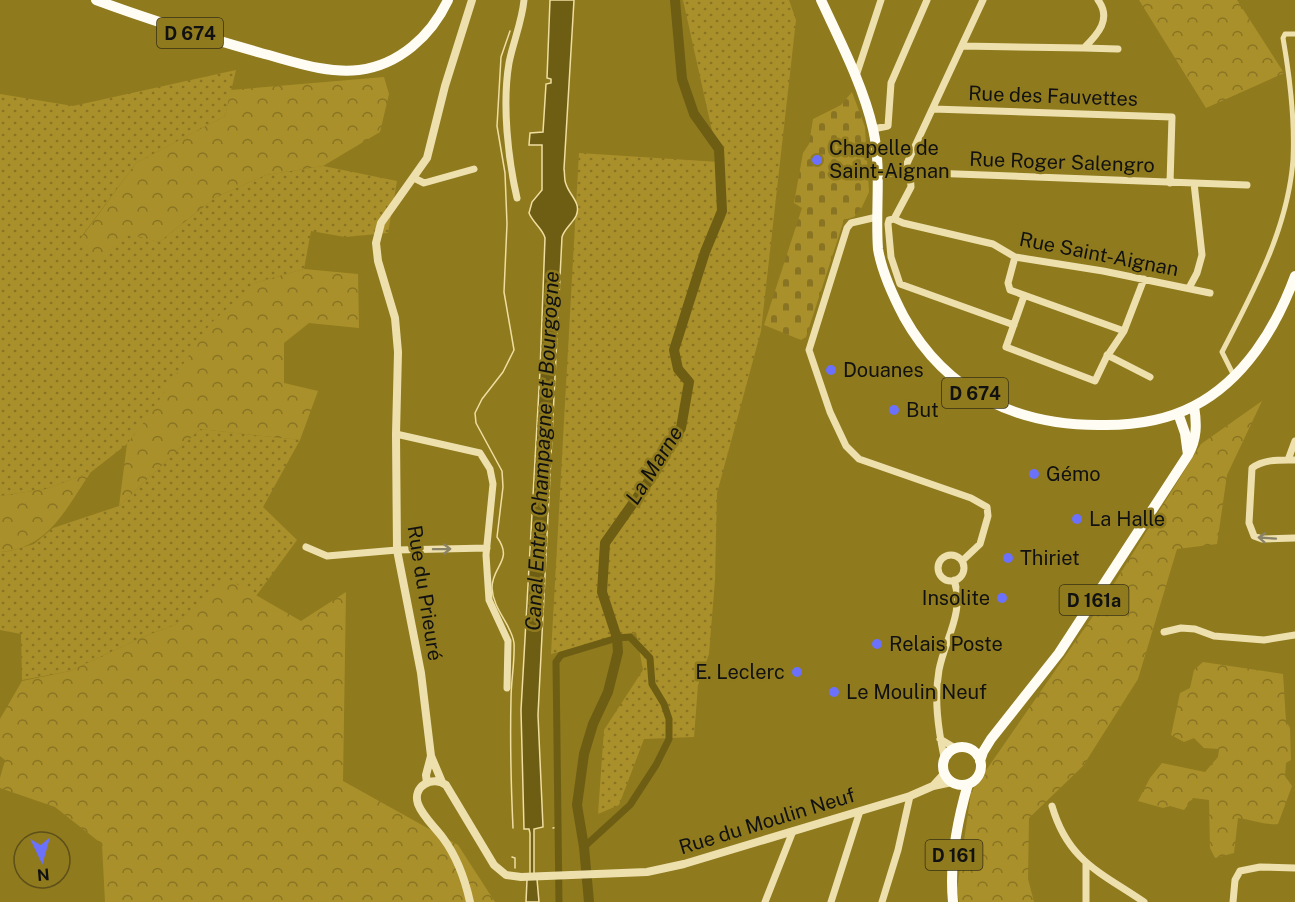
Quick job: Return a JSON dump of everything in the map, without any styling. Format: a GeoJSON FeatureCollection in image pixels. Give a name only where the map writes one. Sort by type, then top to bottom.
{"type":"FeatureCollection","features":[{"type":"Feature","properties":{"kind":"main road","name":"D 674"},"geometry":{"type":"LineString","coordinates":[[96,0],[182,30],[286,60],[328,70],[351,71],[362,70],[388,61],[416,44],[432,27],[448,0]]}},
{"type":"Feature","properties":{"kind":"main road","name":"D 674"},"geometry":{"type":"LineString","coordinates":[[821,0],[854,75],[873,129],[877,163],[880,262],[901,311],[912,330],[933,359],[973,392],[1017,413],[1043,420],[1074,424],[1137,423],[1178,413],[1194,406],[1222,388],[1254,353],[1273,323],[1295,276]]}},
{"type":"Feature","properties":{"kind":"main road","name":"D 161a"},"geometry":{"type":"LineString","coordinates":[[980,761],[992,739],[1059,653],[1188,455],[1194,444],[1196,433],[1194,406]]}},
{"type":"Feature","properties":{"kind":"main road"},"geometry":{"type":"LineString","coordinates":[[1178,413],[1185,434],[1188,455]]}},
{"type":"Feature","properties":{"kind":"main road","name":"D 161a"},"geometry":{"type":"LineString","coordinates":[[971,749],[992,739]]}},
{"type":"Feature","properties":{"kind":"main road"},"geometry":{"type":"LineString","coordinates":[[961,746],[971,749],[980,761],[981,767],[977,777],[955,781],[942,762],[944,757],[961,746]]}},
{"type":"Feature","properties":{"kind":"main road","name":"D 161"},"geometry":{"type":"LineString","coordinates":[[952,902],[952,867],[961,808],[955,781]]}},
{"type":"Feature","properties":{"kind":"street","name":"Rue du Prieuré"},"geometry":{"type":"LineString","coordinates":[[472,0],[445,86],[427,158],[381,223],[376,243],[378,261],[395,318],[398,352],[397,550],[421,673],[431,756],[442,782],[452,793],[495,865],[506,875],[522,877]]}},
{"type":"Feature","properties":{"kind":"street"},"geometry":{"type":"LineString","coordinates":[[518,198],[511,160],[507,90],[510,63],[522,18],[524,0]]}},
{"type":"Feature","properties":{"kind":"street"},"geometry":{"type":"LineString","coordinates":[[854,75],[857,73],[881,0]]}},
{"type":"Feature","properties":{"kind":"street"},"geometry":{"type":"LineString","coordinates":[[873,129],[888,126],[891,83],[927,0]]}},
{"type":"Feature","properties":{"kind":"street"},"geometry":{"type":"LineString","coordinates":[[983,0],[906,173],[911,187],[894,219],[888,224],[891,257],[900,284],[1014,324]]}},
{"type":"Feature","properties":{"kind":"street"},"geometry":{"type":"LineString","coordinates":[[1084,48],[1100,32],[1104,19],[1102,6],[1098,0]]}},
{"type":"Feature","properties":{"kind":"street"},"geometry":{"type":"LineString","coordinates":[[1234,376],[1222,352],[1271,252],[1290,183],[1294,160],[1294,120],[1283,38],[1286,34],[1295,34]]}},
{"type":"Feature","properties":{"kind":"street"},"geometry":{"type":"LineString","coordinates":[[962,46],[1118,49]]}},
{"type":"Feature","properties":{"kind":"street","name":"Rue des Fauvettes"},"geometry":{"type":"LineString","coordinates":[[933,110],[1172,117],[1170,183]]}},
{"type":"Feature","properties":{"kind":"street"},"geometry":{"type":"LineString","coordinates":[[414,178],[424,183],[474,169]]}},
{"type":"Feature","properties":{"kind":"street","name":"Rue Roger Salengro"},"geometry":{"type":"LineString","coordinates":[[876,174],[906,173],[1247,185]]}},
{"type":"Feature","properties":{"kind":"street"},"geometry":{"type":"LineString","coordinates":[[1189,288],[1197,273],[1202,255],[1194,183]]}},
{"type":"Feature","properties":{"kind":"street"},"geometry":{"type":"LineString","coordinates":[[877,217],[851,223],[847,228],[809,350],[846,446],[859,459],[971,498],[987,507],[988,516],[980,544],[962,561]]}},
{"type":"Feature","properties":{"kind":"street","name":"Rue Saint-Aignan"},"geometry":{"type":"LineString","coordinates":[[894,219],[920,228],[993,244],[1015,256],[1210,293]]}},
{"type":"Feature","properties":{"kind":"street"},"geometry":{"type":"LineString","coordinates":[[1015,256],[1008,283],[1010,290],[1124,332]]}},
{"type":"Feature","properties":{"kind":"street"},"geometry":{"type":"LineString","coordinates":[[1024,296],[1006,347],[1095,381],[1107,355],[1124,332],[1144,279]]}},
{"type":"Feature","properties":{"kind":"street"},"geometry":{"type":"LineString","coordinates":[[1107,355],[1150,377]]}},
{"type":"Feature","properties":{"kind":"street"},"geometry":{"type":"LineString","coordinates":[[396,434],[480,453],[490,469],[493,484],[487,548],[489,600],[508,641],[507,688]]}},
{"type":"Feature","properties":{"kind":"street"},"geometry":{"type":"LineString","coordinates":[[1295,441],[1292,460],[1258,463],[1252,468],[1249,523],[1254,536],[1262,539],[1295,538]]}},
{"type":"Feature","properties":{"kind":"street"},"geometry":{"type":"LineString","coordinates":[[306,548],[327,555],[397,550],[487,548]]}},
{"type":"Feature","properties":{"kind":"street"},"geometry":{"type":"LineString","coordinates":[[950,554],[959,557],[964,567],[963,573],[954,580],[942,578],[938,570],[938,562],[950,554]]}},
{"type":"Feature","properties":{"kind":"street"},"geometry":{"type":"LineString","coordinates":[[944,757],[937,719],[937,685],[946,642],[957,615],[958,604],[954,580]]}},
{"type":"Feature","properties":{"kind":"street"},"geometry":{"type":"LineString","coordinates":[[1164,632],[1181,628],[1195,629],[1214,636],[1256,640],[1295,636]]}},
{"type":"Feature","properties":{"kind":"street"},"geometry":{"type":"LineString","coordinates":[[940,739],[955,748]]}},
{"type":"Feature","properties":{"kind":"street","name":"Rue du Prieuré"},"geometry":{"type":"LineString","coordinates":[[431,756],[426,775],[427,783],[417,793],[418,802],[424,814],[452,851],[470,902]]}},
{"type":"Feature","properties":{"kind":"street","name":"Rue du Moulin Neuf"},"geometry":{"type":"LineString","coordinates":[[522,877],[608,875],[667,868],[955,781]]}},
{"type":"Feature","properties":{"kind":"street"},"geometry":{"type":"LineString","coordinates":[[427,783],[442,782]]}},
{"type":"Feature","properties":{"kind":"street"},"geometry":{"type":"LineString","coordinates":[[882,902],[910,796]]}},
{"type":"Feature","properties":{"kind":"street"},"geometry":{"type":"LineString","coordinates":[[1052,806],[1064,838],[1074,851],[1086,863],[1144,902]]}},
{"type":"Feature","properties":{"kind":"street"},"geometry":{"type":"LineString","coordinates":[[831,902],[860,811]]}},
{"type":"Feature","properties":{"kind":"street"},"geometry":{"type":"LineString","coordinates":[[765,902],[793,831]]}},
{"type":"Feature","properties":{"kind":"street"},"geometry":{"type":"LineString","coordinates":[[1086,863],[1086,902]]}},
{"type":"Feature","properties":{"kind":"street"},"geometry":{"type":"LineString","coordinates":[[1233,902],[1235,880],[1240,871],[1260,867],[1295,868]]}},
{"type":"Feature","properties":{"kind":"green space"},"geometry":{"type":"Polygon","coordinates":[[[683,0],[789,0],[796,20],[761,331],[717,493],[715,580],[709,654],[698,685],[694,737],[644,739],[619,805],[598,814],[604,730],[643,670],[636,632],[551,654],[579,153],[719,162],[683,0]]]}},
{"type":"Feature","properties":{"kind":"green space"},"geometry":{"type":"Polygon","coordinates":[[[1139,0],[1237,0],[1284,73],[1206,108],[1139,0]]]}},
{"type":"Feature","properties":{"kind":"green space"},"geometry":{"type":"Polygon","coordinates":[[[236,70],[225,116],[136,163],[81,237],[96,261],[124,232],[159,242],[216,197],[266,175],[323,166],[397,181],[388,233],[345,237],[311,231],[304,269],[255,283],[127,444],[91,472],[46,489],[0,496],[0,94],[73,106],[236,70]]]}},
{"type":"Feature","properties":{"kind":"green space"},"geometry":{"type":"Polygon","coordinates":[[[384,77],[389,94],[380,132],[323,166],[266,175],[216,197],[159,242],[124,233],[96,262],[81,238],[136,163],[225,116],[231,90],[384,77]]]}},
{"type":"Feature","properties":{"kind":"green space"},"geometry":{"type":"Polygon","coordinates":[[[852,92],[865,127],[869,192],[854,217],[844,220],[806,337],[801,340],[764,325],[802,208],[794,203],[803,153],[809,144],[813,119],[841,105],[852,92]]]}},
{"type":"Feature","properties":{"kind":"green space"},"geometry":{"type":"Polygon","coordinates":[[[304,269],[358,274],[359,328],[309,323],[284,343],[284,383],[318,391],[300,440],[200,429],[119,506],[127,444],[210,324],[255,283],[304,269]]]}},
{"type":"Feature","properties":{"kind":"green space"},"geometry":{"type":"Polygon","coordinates":[[[1262,401],[1227,475],[1217,544],[1177,549],[1138,679],[1083,766],[1029,818],[1028,879],[1034,902],[959,902],[957,890],[971,792],[1100,606],[1201,444],[1262,401]]]}},
{"type":"Feature","properties":{"kind":"green space"},"geometry":{"type":"Polygon","coordinates":[[[200,429],[300,440],[263,507],[297,540],[256,596],[226,579],[175,625],[145,636],[70,671],[22,680],[21,634],[0,630],[0,552],[34,544],[53,528],[119,506],[200,429]]]}},
{"type":"Feature","properties":{"kind":"green space"},"geometry":{"type":"Polygon","coordinates":[[[91,472],[64,513],[44,535],[17,549],[0,552],[0,496],[46,489],[91,472]]]}},
{"type":"Feature","properties":{"kind":"green space"},"geometry":{"type":"Polygon","coordinates":[[[226,578],[301,621],[346,592],[343,781],[458,845],[495,902],[105,902],[102,844],[55,807],[0,788],[5,760],[0,756],[0,719],[22,681],[70,671],[145,636],[175,625],[226,578]]]}},
{"type":"Feature","properties":{"kind":"green space"},"geometry":{"type":"Polygon","coordinates":[[[1203,662],[1283,674],[1286,721],[1290,728],[1291,760],[1286,763],[1285,776],[1292,786],[1278,824],[1238,818],[1234,853],[1215,858],[1210,848],[1209,800],[1193,798],[1184,810],[1170,806],[1163,808],[1138,801],[1150,778],[1162,763],[1205,772],[1218,757],[1219,749],[1204,748],[1194,738],[1184,742],[1171,735],[1180,693],[1190,688],[1194,670],[1203,662]]]}},
{"type":"Feature","properties":{"kind":"water","name":"Canal Entre Champagne et Bourgogne"},"geometry":{"type":"Polygon","coordinates":[[[550,0],[574,0],[564,169],[565,182],[576,203],[577,211],[562,237],[538,715],[543,827],[534,829],[534,878],[537,879],[539,902],[526,902],[527,880],[530,878],[530,833],[529,829],[524,829],[521,710],[545,238],[529,213],[532,202],[542,190],[542,145],[529,145],[530,133],[543,132],[546,84],[551,83],[551,79],[547,78],[550,0]]]}},
{"type":"Feature","properties":{"kind":"waterway","name":"La Marne"},"geometry":{"type":"LineString","coordinates":[[589,902],[577,805],[584,754],[593,724],[608,692],[618,652],[617,638],[602,592],[605,543],[653,475],[681,428],[689,382],[678,369],[674,350],[705,252],[722,211],[719,149],[694,114],[682,79],[675,0]]}},
{"type":"Feature","properties":{"kind":"waterway","name":"Canal Entre Champagne et Bourgogne"},"geometry":{"type":"LineString","coordinates":[[510,31],[501,57],[497,126],[505,173],[507,224],[504,292],[514,350],[503,372],[482,399],[475,413],[476,423],[502,471],[503,487],[497,537],[502,545],[503,558],[495,574],[492,588],[493,596],[513,636],[514,643],[511,692],[513,828]]}},
{"type":"Feature","properties":{"kind":"waterway"},"geometry":{"type":"LineString","coordinates":[[559,902],[556,662],[561,655],[617,638],[630,637],[650,658],[652,684],[664,704],[669,719],[669,739],[656,765],[630,805],[584,847]]}},
{"type":"Feature","properties":{"kind":"waterway"},"geometry":{"type":"LineString","coordinates":[[553,828],[559,827]]}},
{"type":"Feature","properties":{"kind":"waterway"},"geometry":{"type":"LineString","coordinates":[[512,857],[515,858],[515,868]]}},
{"type":"Feature","properties":{"kind":"place","name":"Chapelle de Saint-Aignan"},"geometry":{"type":"Point","coordinates":[817,160]}},
{"type":"Feature","properties":{"kind":"place","name":"Douanes"},"geometry":{"type":"Point","coordinates":[831,370]}},
{"type":"Feature","properties":{"kind":"place","name":"But"},"geometry":{"type":"Point","coordinates":[894,410]}},
{"type":"Feature","properties":{"kind":"place","name":"Gémo"},"geometry":{"type":"Point","coordinates":[1034,474]}},
{"type":"Feature","properties":{"kind":"place","name":"La Halle"},"geometry":{"type":"Point","coordinates":[1077,519]}},
{"type":"Feature","properties":{"kind":"place","name":"Thiriet"},"geometry":{"type":"Point","coordinates":[1008,558]}},
{"type":"Feature","properties":{"kind":"place","name":"Insolite"},"geometry":{"type":"Point","coordinates":[1002,598]}},
{"type":"Feature","properties":{"kind":"place","name":"Relais Poste"},"geometry":{"type":"Point","coordinates":[877,644]}},
{"type":"Feature","properties":{"kind":"place","name":"E. Leclerc"},"geometry":{"type":"Point","coordinates":[797,672]}},
{"type":"Feature","properties":{"kind":"place","name":"Le Moulin Neuf"},"geometry":{"type":"Point","coordinates":[834,692]}}]}
